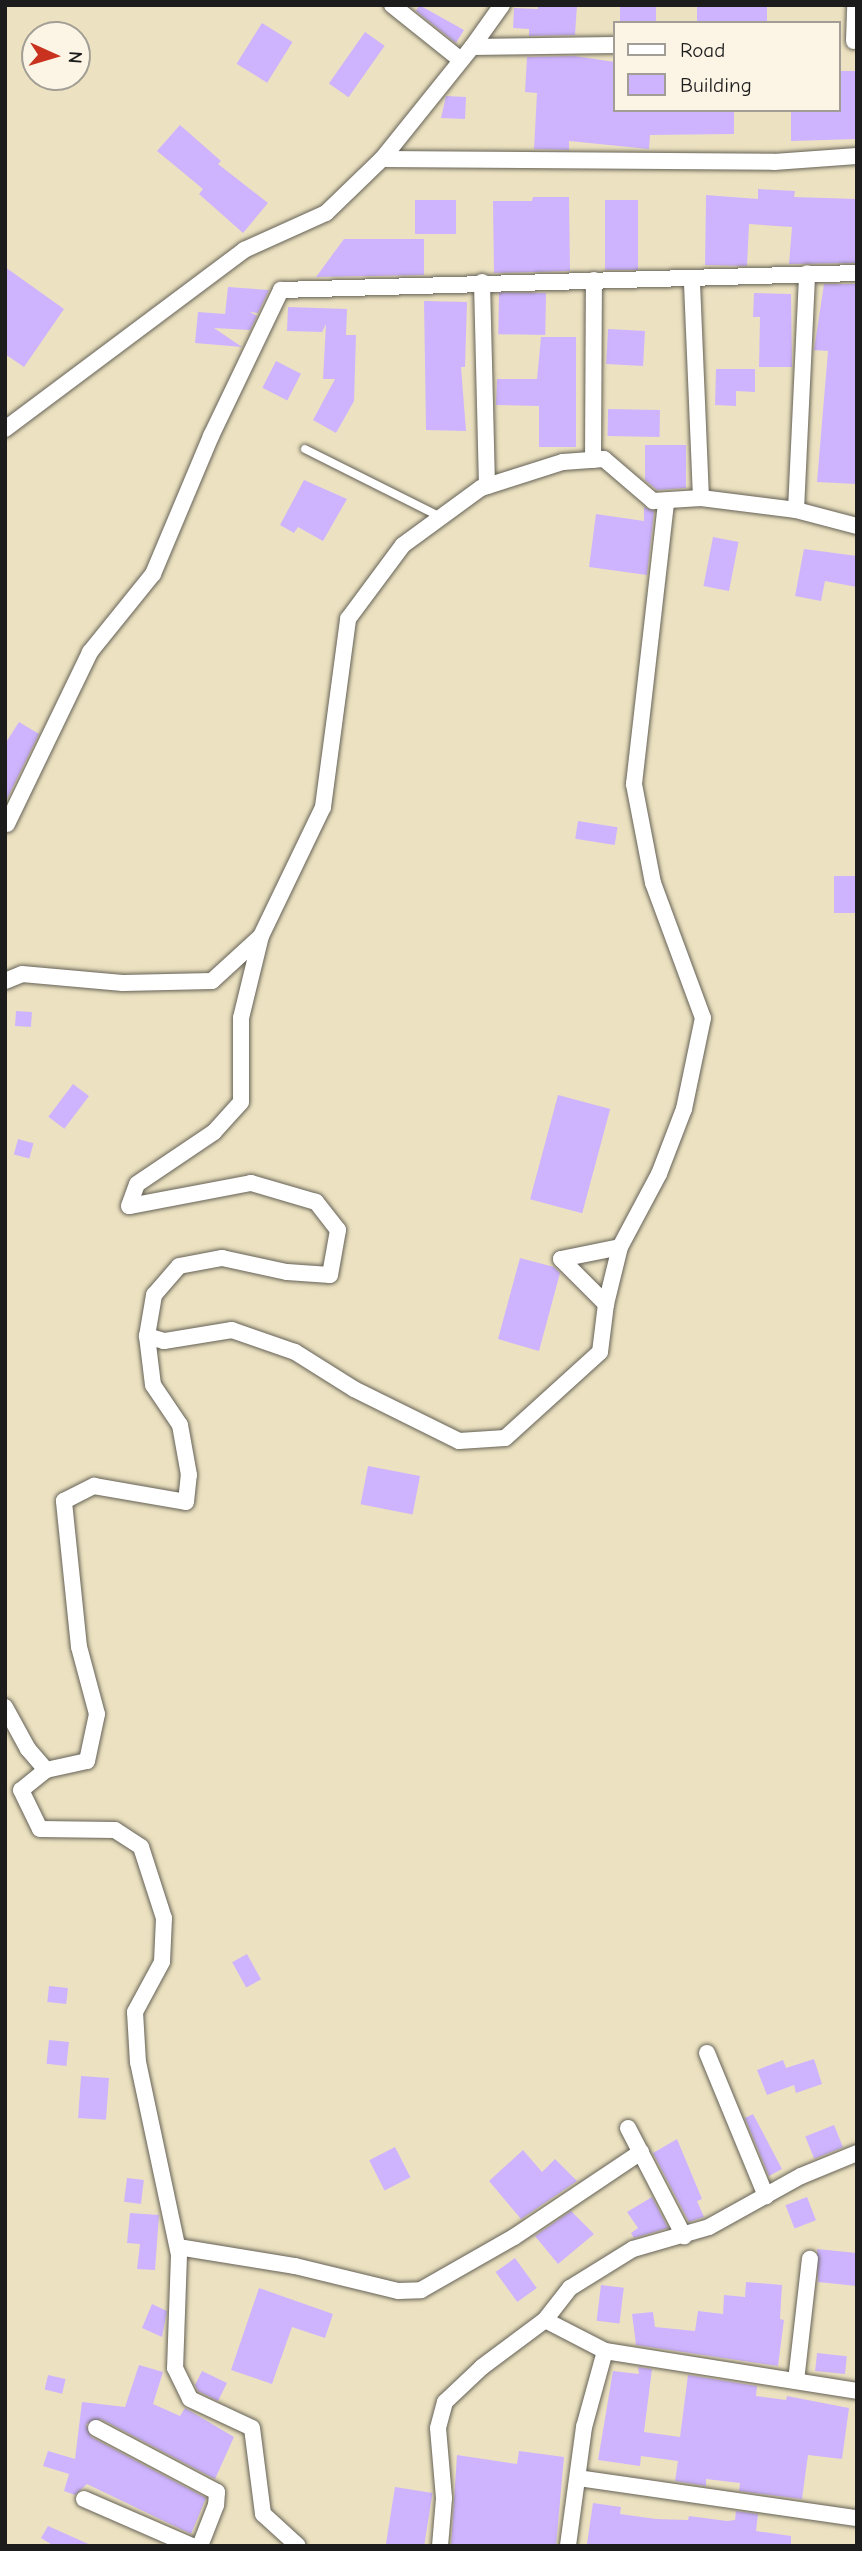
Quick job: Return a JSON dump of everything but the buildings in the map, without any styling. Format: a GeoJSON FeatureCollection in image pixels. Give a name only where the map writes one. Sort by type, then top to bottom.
{"type":"FeatureCollection","features":[{"type":"Feature","properties":{"kind":"street"},"geometry":{"type":"LineString","coordinates":[[392,5],[461,60]]}},
{"type":"Feature","properties":{"kind":"street"},"geometry":{"type":"LineString","coordinates":[[5,429],[244,250],[326,213],[382,159],[472,47],[502,5]]}},
{"type":"Feature","properties":{"kind":"street"},"geometry":{"type":"LineString","coordinates":[[850,41],[855,5]]}},
{"type":"Feature","properties":{"kind":"street"},"geometry":{"type":"LineString","coordinates":[[472,47],[614,45]]}},
{"type":"Feature","properties":{"kind":"street"},"geometry":{"type":"LineString","coordinates":[[382,159],[774,162],[857,156]]}},
{"type":"Feature","properties":{"kind":"street"},"geometry":{"type":"LineString","coordinates":[[796,510],[807,273]]}},
{"type":"Feature","properties":{"kind":"street"},"geometry":{"type":"LineString","coordinates":[[8,824],[90,652],[153,574],[211,436],[281,290],[857,273]]}},
{"type":"Feature","properties":{"kind":"street"},"geometry":{"type":"LineString","coordinates":[[692,279],[701,498]]}},
{"type":"Feature","properties":{"kind":"street"},"geometry":{"type":"LineString","coordinates":[[593,460],[594,280]]}},
{"type":"Feature","properties":{"kind":"street"},"geometry":{"type":"LineString","coordinates":[[482,282],[487,486]]}},
{"type":"Feature","properties":{"kind":"street"},"geometry":{"type":"LineString","coordinates":[[298,2546],[263,2515],[252,2428],[190,2399],[175,2368],[177,2247],[138,2062],[135,2012],[162,1962],[164,1918],[141,1847],[115,1830],[40,1829],[21,1790],[47,1770],[87,1761],[97,1714],[79,1647],[64,1501],[94,1486],[186,1502],[190,1475],[180,1425],[153,1385],[147,1336],[154,1295],[179,1266],[222,1258],[287,1272],[330,1275],[338,1230],[316,1202],[251,1183],[129,1206],[137,1184],[214,1132],[241,1102],[241,1018],[261,936],[323,807],[348,619],[403,545],[487,486],[563,462],[604,458],[653,501],[701,498],[796,510],[857,526]]}},
{"type":"Feature","properties":{"kind":"street"},"geometry":{"type":"LineString","coordinates":[[147,1336],[164,1341],[232,1330],[295,1352],[354,1389],[459,1441],[505,1438],[600,1352],[606,1304],[620,1247],[659,1174],[684,1109],[703,1018],[653,883],[634,784],[666,501]]}},
{"type":"Feature","properties":{"kind":"street"},"geometry":{"type":"LineString","coordinates":[[5,981],[22,974],[123,982],[212,981],[261,936]]}},
{"type":"Feature","properties":{"kind":"street"},"geometry":{"type":"LineString","coordinates":[[606,1304],[561,1259],[620,1247]]}},
{"type":"Feature","properties":{"kind":"street"},"geometry":{"type":"LineString","coordinates":[[5,1707],[28,1749],[47,1770]]}},
{"type":"Feature","properties":{"kind":"street"},"geometry":{"type":"LineString","coordinates":[[707,2053],[766,2196]]}},
{"type":"Feature","properties":{"kind":"street"},"geometry":{"type":"LineString","coordinates":[[628,2128],[684,2236]]}},
{"type":"Feature","properties":{"kind":"street"},"geometry":{"type":"LineString","coordinates":[[177,2247],[295,2266],[398,2291],[421,2290],[514,2237],[640,2152]]}},
{"type":"Feature","properties":{"kind":"street"},"geometry":{"type":"LineString","coordinates":[[440,2546],[444,2497],[438,2428],[445,2402],[482,2367],[545,2320],[570,2288],[633,2249],[684,2236],[857,2153]]}},
{"type":"Feature","properties":{"kind":"street"},"geometry":{"type":"LineString","coordinates":[[796,2381],[810,2259]]}},
{"type":"Feature","properties":{"kind":"street"},"geometry":{"type":"LineString","coordinates":[[545,2320],[606,2351],[857,2391]]}},
{"type":"Feature","properties":{"kind":"street"},"geometry":{"type":"LineString","coordinates":[[568,2546],[584,2427],[606,2351]]}},
{"type":"Feature","properties":{"kind":"street"},"geometry":{"type":"LineString","coordinates":[[96,2428],[217,2492],[216,2505],[200,2546]]}},
{"type":"Feature","properties":{"kind":"street"},"geometry":{"type":"LineString","coordinates":[[578,2478],[857,2518]]}},
{"type":"Feature","properties":{"kind":"street"},"geometry":{"type":"LineString","coordinates":[[85,2500],[192,2546]]}},
{"type":"Feature","properties":{"kind":"lane"},"geometry":{"type":"LineString","coordinates":[[304,449],[441,517]]}}]}
